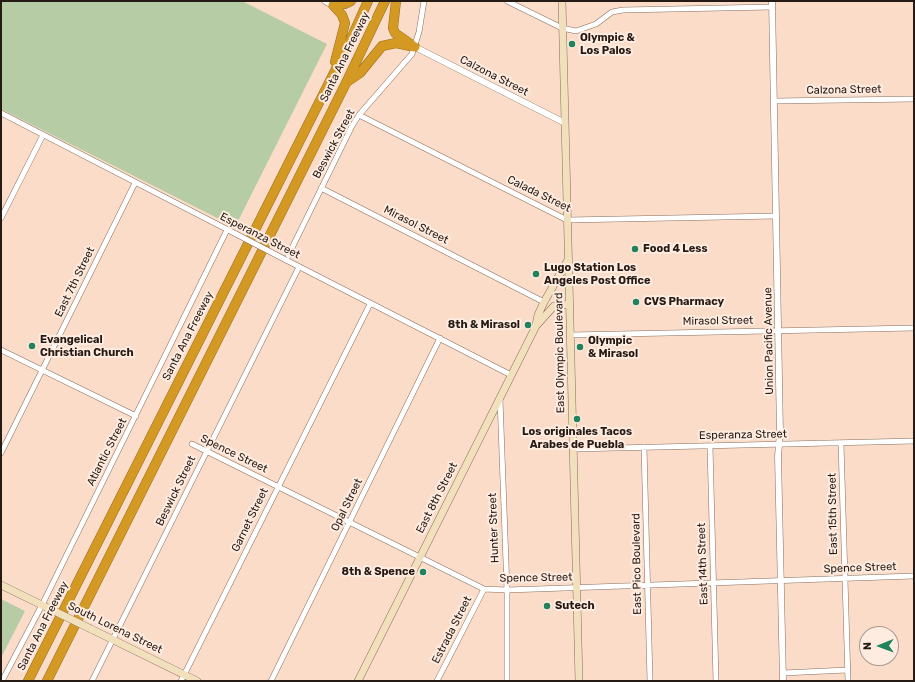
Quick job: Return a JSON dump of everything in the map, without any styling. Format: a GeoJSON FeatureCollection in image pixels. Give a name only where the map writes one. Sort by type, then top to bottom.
{"type":"FeatureCollection","features":[{"type":"Feature","properties":{"kind":"highway"},"geometry":{"type":"LineString","coordinates":[[329,3],[345,4],[351,1]]}},
{"type":"Feature","properties":{"kind":"highway","name":"Santa Ana Freeway"},"geometry":{"type":"LineString","coordinates":[[28,681],[330,80],[368,1]]}},
{"type":"Feature","properties":{"kind":"highway","name":"Santa Ana Freeway"},"geometry":{"type":"LineString","coordinates":[[47,681],[346,83],[385,1]]}},
{"type":"Feature","properties":{"kind":"highway"},"geometry":{"type":"LineString","coordinates":[[396,1],[393,28],[395,32],[414,47]]}},
{"type":"Feature","properties":{"kind":"highway"},"geometry":{"type":"LineString","coordinates":[[329,3],[342,15],[345,23],[330,80]]}},
{"type":"Feature","properties":{"kind":"highway"},"geometry":{"type":"LineString","coordinates":[[346,83],[360,73],[382,46],[396,43],[414,47]]}},
{"type":"Feature","properties":{"kind":"main road","name":"East Olympic Boulevard"},"geometry":{"type":"LineString","coordinates":[[562,1],[579,681]]}},
{"type":"Feature","properties":{"kind":"main road","name":"East 8th Street"},"geometry":{"type":"LineString","coordinates":[[536,326],[538,315],[544,302],[568,258]]}},
{"type":"Feature","properties":{"kind":"main road","name":"East 8th Street"},"geometry":{"type":"LineString","coordinates":[[358,681],[536,326],[554,306],[570,304]]}},
{"type":"Feature","properties":{"kind":"main road","name":"South Lorena Street"},"geometry":{"type":"LineString","coordinates":[[1,585],[113,640],[183,678],[197,681]]}},
{"type":"Feature","properties":{"kind":"street","name":"Beswick Street"},"geometry":{"type":"LineString","coordinates":[[286,260],[359,115],[412,54],[419,32],[424,1]]}},
{"type":"Feature","properties":{"kind":"street"},"geometry":{"type":"LineString","coordinates":[[507,1],[562,28],[576,31],[596,24],[612,12],[623,10],[772,4]]}},
{"type":"Feature","properties":{"kind":"street","name":"Union Pacific Avenue"},"geometry":{"type":"LineString","coordinates":[[772,4],[778,330],[780,581],[783,681]]}},
{"type":"Feature","properties":{"kind":"street","name":"Calzona Street"},"geometry":{"type":"LineString","coordinates":[[414,47],[565,123]]}},
{"type":"Feature","properties":{"kind":"street","name":"Calzona Street"},"geometry":{"type":"LineString","coordinates":[[774,101],[914,99]]}},
{"type":"Feature","properties":{"kind":"street","name":"Esperanza Street"},"geometry":{"type":"LineString","coordinates":[[1,113],[370,304],[511,375]]}},
{"type":"Feature","properties":{"kind":"street","name":"Calada Street"},"geometry":{"type":"LineString","coordinates":[[359,115],[567,220],[776,216]]}},
{"type":"Feature","properties":{"kind":"street"},"geometry":{"type":"LineString","coordinates":[[1,218],[43,135]]}},
{"type":"Feature","properties":{"kind":"street","name":"East 7th Street"},"geometry":{"type":"LineString","coordinates":[[1,453],[135,183]]}},
{"type":"Feature","properties":{"kind":"street","name":"Mirasol Street"},"geometry":{"type":"LineString","coordinates":[[321,188],[544,302]]}},
{"type":"Feature","properties":{"kind":"street","name":"Atlantic Street"},"geometry":{"type":"LineString","coordinates":[[2,681],[45,607],[227,230]]}},
{"type":"Feature","properties":{"kind":"street","name":"Beswick Street"},"geometry":{"type":"LineString","coordinates":[[92,681],[299,267]]}},
{"type":"Feature","properties":{"kind":"street","name":"Garnet Street"},"geometry":{"type":"LineString","coordinates":[[183,678],[370,304]]}},
{"type":"Feature","properties":{"kind":"street","name":"Mirasol Street"},"geometry":{"type":"LineString","coordinates":[[570,335],[914,328]]}},
{"type":"Feature","properties":{"kind":"street","name":"Opal Street"},"geometry":{"type":"LineString","coordinates":[[271,681],[440,338]]}},
{"type":"Feature","properties":{"kind":"street"},"geometry":{"type":"LineString","coordinates":[[1,350],[136,416]]}},
{"type":"Feature","properties":{"kind":"street","name":"Hunter Street"},"geometry":{"type":"LineString","coordinates":[[500,399],[507,590],[507,681]]}},
{"type":"Feature","properties":{"kind":"street","name":"Esperanza Street"},"geometry":{"type":"LineString","coordinates":[[573,449],[914,441]]}},
{"type":"Feature","properties":{"kind":"street","name":"East 15th Street"},"geometry":{"type":"LineString","coordinates":[[841,443],[848,681]]}},
{"type":"Feature","properties":{"kind":"street","name":"Spence Street"},"geometry":{"type":"LineString","coordinates":[[192,444],[484,589],[507,590],[914,576]]}},
{"type":"Feature","properties":{"kind":"street","name":"East 14th Street"},"geometry":{"type":"LineString","coordinates":[[710,446],[716,681]]}},
{"type":"Feature","properties":{"kind":"street","name":"East Pico Boulevard"},"geometry":{"type":"LineString","coordinates":[[644,447],[650,681]]}},
{"type":"Feature","properties":{"kind":"street","name":"Estrada Street"},"geometry":{"type":"LineString","coordinates":[[437,681],[484,589]]}},
{"type":"Feature","properties":{"kind":"street"},"geometry":{"type":"LineString","coordinates":[[783,673],[847,670]]}},
{"type":"Feature","properties":{"kind":"green space"},"geometry":{"type":"Polygon","coordinates":[[[1,1],[242,1],[327,44],[235,227],[1,109],[1,1]]]}},
{"type":"Feature","properties":{"kind":"green space"},"geometry":{"type":"Polygon","coordinates":[[[1,599],[25,611],[2,656],[1,655],[1,599]]]}},
{"type":"Feature","properties":{"kind":"place","name":"Olympic & Los Palos"},"geometry":{"type":"Point","coordinates":[572,44]}},
{"type":"Feature","properties":{"kind":"place","name":"Food 4 Less"},"geometry":{"type":"Point","coordinates":[635,249]}},
{"type":"Feature","properties":{"kind":"place","name":"Lugo Station Los Angeles Post Office"},"geometry":{"type":"Point","coordinates":[536,274]}},
{"type":"Feature","properties":{"kind":"place","name":"CVS Pharmacy"},"geometry":{"type":"Point","coordinates":[636,302]}},
{"type":"Feature","properties":{"kind":"place","name":"8th & Mirasol"},"geometry":{"type":"Point","coordinates":[528,325]}},
{"type":"Feature","properties":{"kind":"place","name":"Evangelical Christian Church"},"geometry":{"type":"Point","coordinates":[32,346]}},
{"type":"Feature","properties":{"kind":"place","name":"Olympic & Mirasol"},"geometry":{"type":"Point","coordinates":[580,347]}},
{"type":"Feature","properties":{"kind":"place","name":"Los originales Tacos Arabes de Puebla"},"geometry":{"type":"Point","coordinates":[577,419]}},
{"type":"Feature","properties":{"kind":"place","name":"8th & Spence"},"geometry":{"type":"Point","coordinates":[423,572]}},
{"type":"Feature","properties":{"kind":"place","name":"Sutech"},"geometry":{"type":"Point","coordinates":[547,606]}}]}
